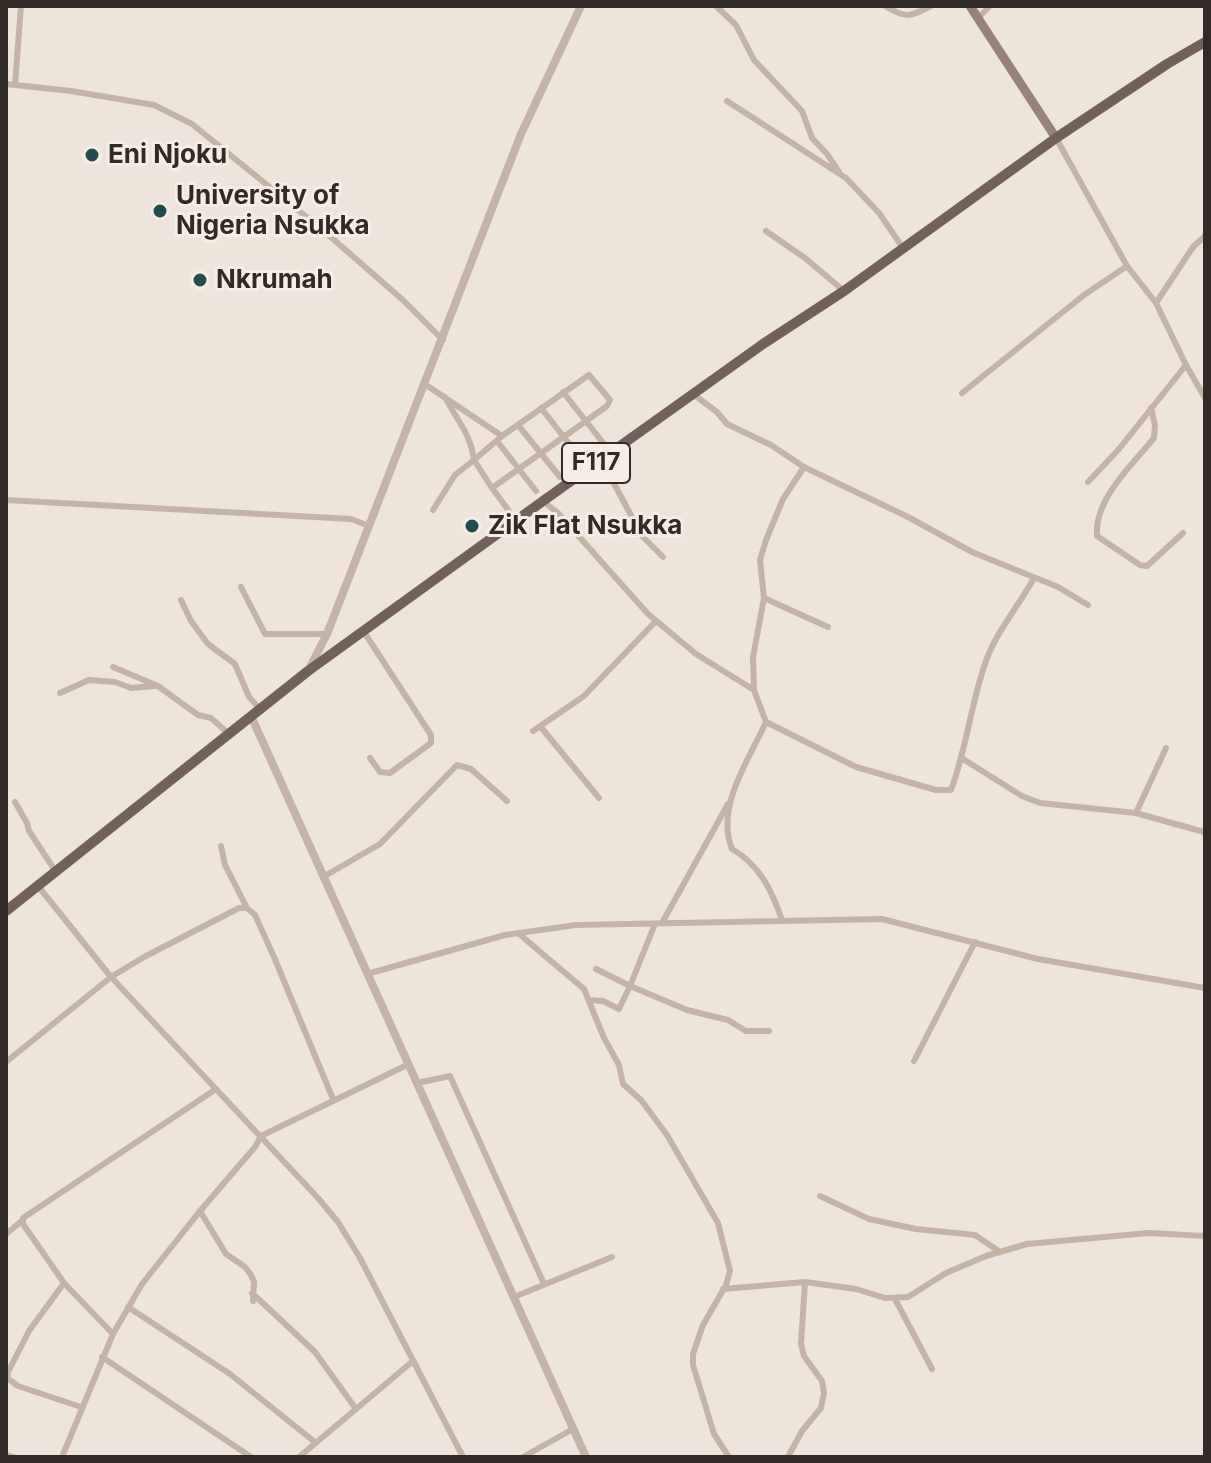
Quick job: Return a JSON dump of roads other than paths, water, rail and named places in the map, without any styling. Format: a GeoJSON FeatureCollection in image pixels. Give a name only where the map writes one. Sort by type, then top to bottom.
{"type":"FeatureCollection","features":[{"type":"Feature","properties":{"kind":"main road"},"geometry":{"type":"LineString","coordinates":[[970,6],[1056,138]]}},
{"type":"Feature","properties":{"kind":"main road","name":"F117"},"geometry":{"type":"LineString","coordinates":[[6,911],[308,671],[364,632],[540,496],[601,459],[844,291],[1056,138],[1205,42]]}},
{"type":"Feature","properties":{"kind":"street"},"geometry":{"type":"LineString","coordinates":[[15,85],[21,6]]}},
{"type":"Feature","properties":{"kind":"street"},"geometry":{"type":"LineString","coordinates":[[308,671],[327,634],[426,385],[521,134],[581,6]]}},
{"type":"Feature","properties":{"kind":"street"},"geometry":{"type":"LineString","coordinates":[[716,6],[736,25],[754,60],[802,111],[812,138],[841,175]]}},
{"type":"Feature","properties":{"kind":"street"},"geometry":{"type":"LineString","coordinates":[[885,6],[902,16],[910,16],[931,6]]}},
{"type":"Feature","properties":{"kind":"street"},"geometry":{"type":"LineString","coordinates":[[978,18],[990,6]]}},
{"type":"Feature","properties":{"kind":"street"},"geometry":{"type":"LineString","coordinates":[[6,84],[154,105],[192,124],[325,232],[404,301],[443,340]]}},
{"type":"Feature","properties":{"kind":"street"},"geometry":{"type":"LineString","coordinates":[[727,101],[841,175],[866,197],[903,248]]}},
{"type":"Feature","properties":{"kind":"street"},"geometry":{"type":"LineString","coordinates":[[1056,138],[1127,266],[1156,303],[1205,398]]}},
{"type":"Feature","properties":{"kind":"street"},"geometry":{"type":"LineString","coordinates":[[766,231],[844,291]]}},
{"type":"Feature","properties":{"kind":"street"},"geometry":{"type":"LineString","coordinates":[[1156,303],[1193,247],[1205,236]]}},
{"type":"Feature","properties":{"kind":"street"},"geometry":{"type":"LineString","coordinates":[[962,393],[1084,295],[1127,266]]}},
{"type":"Feature","properties":{"kind":"street"},"geometry":{"type":"LineString","coordinates":[[1088,482],[1119,449],[1186,365]]}},
{"type":"Feature","properties":{"kind":"street"},"geometry":{"type":"LineString","coordinates":[[433,510],[455,475],[584,377],[589,375],[593,378],[610,403],[492,488]]}},
{"type":"Feature","properties":{"kind":"street"},"geometry":{"type":"LineString","coordinates":[[426,385],[500,439],[540,496],[656,621],[696,654],[754,690]]}},
{"type":"Feature","properties":{"kind":"street"},"geometry":{"type":"LineString","coordinates":[[563,392],[604,444]]}},
{"type":"Feature","properties":{"kind":"street"},"geometry":{"type":"LineString","coordinates":[[693,394],[727,424],[771,445],[804,467],[972,552],[1058,587],[1088,605]]}},
{"type":"Feature","properties":{"kind":"street"},"geometry":{"type":"LineString","coordinates":[[445,397],[467,432],[474,460],[509,511]]}},
{"type":"Feature","properties":{"kind":"street"},"geometry":{"type":"LineString","coordinates":[[541,408],[582,460]]}},
{"type":"Feature","properties":{"kind":"street"},"geometry":{"type":"LineString","coordinates":[[1151,408],[1154,438],[1105,501],[1096,528],[1097,536],[1140,565],[1147,566],[1183,533]]}},
{"type":"Feature","properties":{"kind":"street"},"geometry":{"type":"LineString","coordinates":[[518,425],[560,477]]}},
{"type":"Feature","properties":{"kind":"street"},"geometry":{"type":"LineString","coordinates":[[601,459],[642,536],[663,557]]}},
{"type":"Feature","properties":{"kind":"street"},"geometry":{"type":"LineString","coordinates":[[804,467],[783,499],[760,560],[765,583],[753,657],[754,690],[766,722],[856,767],[936,790],[951,790],[963,759],[983,668],[997,634],[1018,608],[1034,578]]}},
{"type":"Feature","properties":{"kind":"street"},"geometry":{"type":"LineString","coordinates":[[6,500],[351,519],[369,526]]}},
{"type":"Feature","properties":{"kind":"street"},"geometry":{"type":"LineString","coordinates":[[241,587],[265,634],[327,634]]}},
{"type":"Feature","properties":{"kind":"street"},"geometry":{"type":"LineString","coordinates":[[764,598],[828,627]]}},
{"type":"Feature","properties":{"kind":"street"},"geometry":{"type":"LineString","coordinates":[[181,600],[191,621],[208,644],[235,664],[249,697],[260,709]]}},
{"type":"Feature","properties":{"kind":"street"},"geometry":{"type":"LineString","coordinates":[[599,798],[536,728],[584,696],[656,621]]}},
{"type":"Feature","properties":{"kind":"street"},"geometry":{"type":"LineString","coordinates":[[364,632],[431,735],[431,743],[390,773],[380,772],[370,758]]}},
{"type":"Feature","properties":{"kind":"street"},"geometry":{"type":"LineString","coordinates":[[113,667],[158,686],[198,715],[211,718],[229,734]]}},
{"type":"Feature","properties":{"kind":"street"},"geometry":{"type":"LineString","coordinates":[[60,693],[89,680],[115,682],[131,688],[158,686]]}},
{"type":"Feature","properties":{"kind":"street"},"geometry":{"type":"LineString","coordinates":[[251,716],[586,1457]]}},
{"type":"Feature","properties":{"kind":"street"},"geometry":{"type":"LineString","coordinates":[[589,1000],[603,1001],[619,1009],[659,924],[730,801],[766,722]]}},
{"type":"Feature","properties":{"kind":"street"},"geometry":{"type":"LineString","coordinates":[[1136,813],[1166,748]]}},
{"type":"Feature","properties":{"kind":"street"},"geometry":{"type":"LineString","coordinates":[[963,759],[1022,796],[1040,803],[1136,813],[1204,832]]}},
{"type":"Feature","properties":{"kind":"street"},"geometry":{"type":"LineString","coordinates":[[323,877],[380,844],[457,765],[471,769],[507,801]]}},
{"type":"Feature","properties":{"kind":"street"},"geometry":{"type":"LineString","coordinates":[[730,801],[726,835],[732,849],[766,880],[782,920]]}},
{"type":"Feature","properties":{"kind":"street"},"geometry":{"type":"LineString","coordinates":[[15,802],[29,831],[56,872]]}},
{"type":"Feature","properties":{"kind":"street"},"geometry":{"type":"LineString","coordinates":[[221,846],[225,865],[247,908],[255,915],[333,1099]]}},
{"type":"Feature","properties":{"kind":"street"},"geometry":{"type":"LineString","coordinates":[[38,886],[111,977],[338,1222],[360,1258],[463,1457]]}},
{"type":"Feature","properties":{"kind":"street"},"geometry":{"type":"LineString","coordinates":[[6,1062],[111,977],[239,908],[247,908]]}},
{"type":"Feature","properties":{"kind":"street"},"geometry":{"type":"LineString","coordinates":[[367,974],[518,933],[576,925],[882,919],[1038,959],[1205,988]]}},
{"type":"Feature","properties":{"kind":"street"},"geometry":{"type":"LineString","coordinates":[[518,933],[584,989],[619,1065],[623,1084],[641,1100],[667,1135],[718,1223],[730,1271],[703,1325],[693,1354],[693,1365],[714,1434],[729,1457]]}},
{"type":"Feature","properties":{"kind":"street"},"geometry":{"type":"LineString","coordinates":[[914,1061],[930,1024],[975,942]]}},
{"type":"Feature","properties":{"kind":"street"},"geometry":{"type":"LineString","coordinates":[[596,969],[687,1010],[728,1020],[746,1031],[769,1031]]}},
{"type":"Feature","properties":{"kind":"street"},"geometry":{"type":"LineString","coordinates":[[62,1457],[102,1357],[142,1284],[261,1136],[407,1065]]}},
{"type":"Feature","properties":{"kind":"street"},"geometry":{"type":"LineString","coordinates":[[417,1083],[450,1076],[544,1284]]}},
{"type":"Feature","properties":{"kind":"street"},"geometry":{"type":"LineString","coordinates":[[6,1234],[30,1213],[216,1089]]}},
{"type":"Feature","properties":{"kind":"street"},"geometry":{"type":"LineString","coordinates":[[820,1196],[869,1219],[916,1229],[975,1235],[1000,1252]]}},
{"type":"Feature","properties":{"kind":"street"},"geometry":{"type":"LineString","coordinates":[[200,1211],[226,1254],[251,1275],[254,1282],[253,1301]]}},
{"type":"Feature","properties":{"kind":"street"},"geometry":{"type":"LineString","coordinates":[[23,1220],[64,1283],[113,1334]]}},
{"type":"Feature","properties":{"kind":"street"},"geometry":{"type":"LineString","coordinates":[[723,1289],[805,1282],[856,1289],[895,1299],[908,1297],[946,1273],[1027,1244],[1148,1233],[1205,1236]]}},
{"type":"Feature","properties":{"kind":"street"},"geometry":{"type":"LineString","coordinates":[[514,1297],[612,1257]]}},
{"type":"Feature","properties":{"kind":"street"},"geometry":{"type":"LineString","coordinates":[[788,1457],[802,1431],[821,1408],[824,1393],[822,1381],[804,1356],[801,1344],[805,1282]]}},
{"type":"Feature","properties":{"kind":"street"},"geometry":{"type":"LineString","coordinates":[[64,1283],[29,1331],[7,1378],[18,1386],[81,1407]]}},
{"type":"Feature","properties":{"kind":"street"},"geometry":{"type":"LineString","coordinates":[[252,1293],[315,1352],[356,1409]]}},
{"type":"Feature","properties":{"kind":"street"},"geometry":{"type":"LineString","coordinates":[[895,1299],[932,1369]]}},
{"type":"Feature","properties":{"kind":"street"},"geometry":{"type":"LineString","coordinates":[[128,1307],[230,1374],[316,1443]]}},
{"type":"Feature","properties":{"kind":"street"},"geometry":{"type":"LineString","coordinates":[[102,1357],[251,1457]]}},
{"type":"Feature","properties":{"kind":"street"},"geometry":{"type":"LineString","coordinates":[[299,1457],[413,1361]]}},
{"type":"Feature","properties":{"kind":"street"},"geometry":{"type":"LineString","coordinates":[[523,1457],[573,1429]]}},
{"type":"Feature","properties":{"kind":"street"},"geometry":{"type":"LineString","coordinates":[[6,1455],[13,1457]]}},
{"type":"Feature","properties":{"kind":"place","name":"Eni Njoku"},"geometry":{"type":"Point","coordinates":[92,155]}},
{"type":"Feature","properties":{"kind":"place","name":"University of Nigeria Nsukka"},"geometry":{"type":"Point","coordinates":[160,211]}},
{"type":"Feature","properties":{"kind":"place","name":"Nkrumah"},"geometry":{"type":"Point","coordinates":[200,280]}},
{"type":"Feature","properties":{"kind":"place","name":"Zik Flat Nsukka"},"geometry":{"type":"Point","coordinates":[472,526]}}]}
